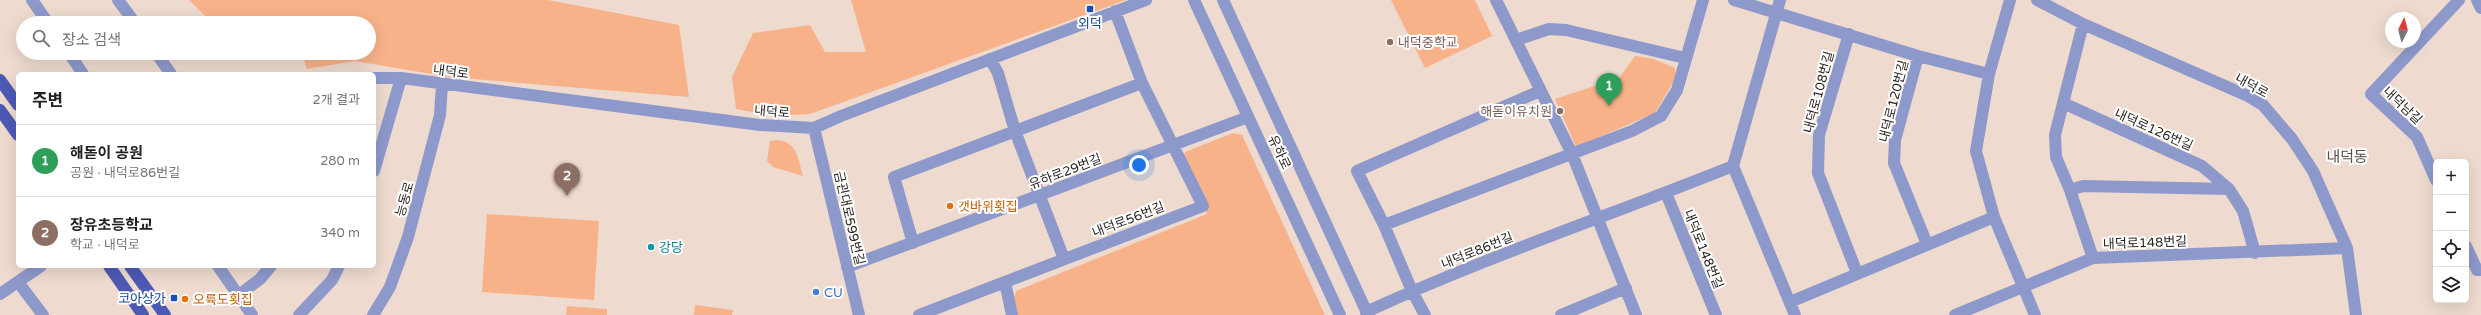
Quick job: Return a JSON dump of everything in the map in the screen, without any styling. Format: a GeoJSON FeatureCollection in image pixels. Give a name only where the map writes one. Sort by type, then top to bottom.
{"type":"FeatureCollection","features":[{"type":"Feature","properties":{"kind":"main road"},"geometry":{"type":"LineString","coordinates":[[0,80],[16,102]]}},
{"type":"Feature","properties":{"kind":"main road"},"geometry":{"type":"LineString","coordinates":[[0,110],[16,133]]}},
{"type":"Feature","properties":{"kind":"main road"},"geometry":{"type":"LineString","coordinates":[[110,268],[143,315]]}},
{"type":"Feature","properties":{"kind":"main road"},"geometry":{"type":"LineString","coordinates":[[131,268],[165,315]]}},
{"type":"Feature","properties":{"kind":"street"},"geometry":{"type":"LineString","coordinates":[[32,0],[43,16]]}},
{"type":"Feature","properties":{"kind":"street"},"geometry":{"type":"LineString","coordinates":[[118,0],[130,16]]}},
{"type":"Feature","properties":{"kind":"street","name":"내덕로"},"geometry":{"type":"LineString","coordinates":[[376,78],[400,78],[760,124],[814,128],[1146,0]]}},
{"type":"Feature","properties":{"kind":"street","name":"유하로"},"geometry":{"type":"LineString","coordinates":[[1194,0],[1340,315]]}},
{"type":"Feature","properties":{"kind":"street","name":"유하로"},"geometry":{"type":"LineString","coordinates":[[1223,0],[1367,313]]}},
{"type":"Feature","properties":{"kind":"street"},"geometry":{"type":"LineString","coordinates":[[1496,0],[1572,154],[1598,216],[1636,315]]}},
{"type":"Feature","properties":{"kind":"street"},"geometry":{"type":"LineString","coordinates":[[1384,225],[1632,131],[1661,116],[1677,90],[1703,0]]}},
{"type":"Feature","properties":{"kind":"street"},"geometry":{"type":"LineString","coordinates":[[1734,0],[1918,56]]}},
{"type":"Feature","properties":{"kind":"street"},"geometry":{"type":"LineString","coordinates":[[1780,0],[1733,166],[1795,315]]}},
{"type":"Feature","properties":{"kind":"street"},"geometry":{"type":"LineString","coordinates":[[2010,0],[1989,74],[1976,151],[1994,217],[2035,315]]}},
{"type":"Feature","properties":{"kind":"street","name":"내덕로"},"geometry":{"type":"LineString","coordinates":[[2037,0],[2083,24],[2248,96],[2263,105],[2292,139],[2313,171],[2347,248],[2356,315]]}},
{"type":"Feature","properties":{"kind":"street","name":"내덕남길"},"geometry":{"type":"LineString","coordinates":[[2433,174],[2416,137],[2371,94],[2459,0]]}},
{"type":"Feature","properties":{"kind":"street"},"geometry":{"type":"LineString","coordinates":[[2477,0],[2481,8]]}},
{"type":"Feature","properties":{"kind":"street"},"geometry":{"type":"LineString","coordinates":[[1115,12],[1142,83],[1173,145]]}},
{"type":"Feature","properties":{"kind":"street"},"geometry":{"type":"LineString","coordinates":[[2083,24],[2055,135],[2056,158],[2070,190],[2093,258]]}},
{"type":"Feature","properties":{"kind":"street"},"geometry":{"type":"LineString","coordinates":[[1516,40],[1549,29],[1566,30],[1685,58]]}},
{"type":"Feature","properties":{"kind":"street","name":"내덕로108번길"},"geometry":{"type":"LineString","coordinates":[[1849,34],[1819,134],[1818,173],[1857,273]]}},
{"type":"Feature","properties":{"kind":"street","name":"내덕로120번길"},"geometry":{"type":"LineString","coordinates":[[1927,244],[1894,163],[1895,140],[1918,56],[1989,74]]}},
{"type":"Feature","properties":{"kind":"street"},"geometry":{"type":"LineString","coordinates":[[990,59],[998,73],[1016,131],[1064,259]]}},
{"type":"Feature","properties":{"kind":"street"},"geometry":{"type":"LineString","coordinates":[[74,60],[82,72]]}},
{"type":"Feature","properties":{"kind":"street"},"geometry":{"type":"LineString","coordinates":[[161,60],[170,72]]}},
{"type":"Feature","properties":{"kind":"street"},"geometry":{"type":"LineString","coordinates":[[376,157],[379,136],[400,78]]}},
{"type":"Feature","properties":{"kind":"street"},"geometry":{"type":"LineString","coordinates":[[913,243],[894,177],[1142,83]]}},
{"type":"Feature","properties":{"kind":"street","name":"능동로"},"geometry":{"type":"LineString","coordinates":[[373,315],[390,287],[408,237],[440,115],[442,84]]}},
{"type":"Feature","properties":{"kind":"street"},"geometry":{"type":"LineString","coordinates":[[1425,315],[1412,291],[1384,225],[1357,171],[1540,91]]}},
{"type":"Feature","properties":{"kind":"street","name":"내덕로126번길"},"geometry":{"type":"LineString","coordinates":[[2063,103],[2202,166],[2229,189],[2243,211],[2255,253]]}},
{"type":"Feature","properties":{"kind":"street","name":"유하로29번길"},"geometry":{"type":"LineString","coordinates":[[847,267],[1248,117]]}},
{"type":"Feature","properties":{"kind":"street","name":"금관대로599번길"},"geometry":{"type":"LineString","coordinates":[[814,128],[859,315]]}},
{"type":"Feature","properties":{"kind":"street","name":"내덕로56번길"},"geometry":{"type":"LineString","coordinates":[[1005,282],[1203,206],[1173,145]]}},
{"type":"Feature","properties":{"kind":"street","name":"내덕로86번길"},"geometry":{"type":"LineString","coordinates":[[1367,313],[1412,291],[1598,216],[1666,193],[1733,166]]}},
{"type":"Feature","properties":{"kind":"street"},"geometry":{"type":"LineString","coordinates":[[2070,190],[2083,186],[2229,189]]}},
{"type":"Feature","properties":{"kind":"street","name":"내덕로148번길"},"geometry":{"type":"LineString","coordinates":[[1666,193],[1716,315]]}},
{"type":"Feature","properties":{"kind":"street"},"geometry":{"type":"LineString","coordinates":[[1790,302],[1994,217]]}},
{"type":"Feature","properties":{"kind":"street","name":"내덕로148번길"},"geometry":{"type":"LineString","coordinates":[[1955,315],[2024,288],[2093,258],[2255,253],[2347,248]]}},
{"type":"Feature","properties":{"kind":"street"},"geometry":{"type":"LineString","coordinates":[[2469,253],[2477,270],[2481,270]]}},
{"type":"Feature","properties":{"kind":"street"},"geometry":{"type":"LineString","coordinates":[[0,294],[38,268]]}},
{"type":"Feature","properties":{"kind":"street"},"geometry":{"type":"LineString","coordinates":[[219,268],[252,315]]}},
{"type":"Feature","properties":{"kind":"street"},"geometry":{"type":"LineString","coordinates":[[239,295],[260,279],[268,268]]}},
{"type":"Feature","properties":{"kind":"street"},"geometry":{"type":"LineString","coordinates":[[299,315],[332,280],[337,268]]}},
{"type":"Feature","properties":{"kind":"street"},"geometry":{"type":"LineString","coordinates":[[18,282],[43,315]]}},
{"type":"Feature","properties":{"kind":"street"},"geometry":{"type":"LineString","coordinates":[[919,315],[936,312],[1005,282],[1012,315]]}},
{"type":"Feature","properties":{"kind":"street"},"geometry":{"type":"LineString","coordinates":[[1561,315],[1626,288]]}},
{"type":"Feature","properties":{"kind":"shaded area"},"geometry":{"type":"Polygon","coordinates":[[[189,0],[548,0],[679,25],[689,97],[449,77],[355,61],[307,69],[304,60],[376,60],[376,16],[205,16],[189,0]]]}},
{"type":"Feature","properties":{"kind":"shaded area"},"geometry":{"type":"Polygon","coordinates":[[[851,0],[1126,0],[810,114],[773,116],[736,109],[732,77],[753,33],[810,25],[825,52],[866,52],[851,0]]]}},
{"type":"Feature","properties":{"kind":"shaded area"},"geometry":{"type":"Polygon","coordinates":[[[1391,0],[1475,0],[1492,36],[1425,68],[1391,0]]]}},
{"type":"Feature","properties":{"kind":"shaded area"},"geometry":{"type":"Polygon","coordinates":[[[1635,56],[1654,59],[1675,68],[1676,77],[1655,113],[1576,147],[1555,99],[1619,78],[1635,56]]]}},
{"type":"Feature","properties":{"kind":"shaded area"},"geometry":{"type":"Polygon","coordinates":[[[1233,133],[1242,135],[1325,315],[1018,315],[1014,299],[1016,291],[1207,214],[1184,157],[1185,152],[1233,133]]]}},
{"type":"Feature","properties":{"kind":"shaded area"},"geometry":{"type":"Polygon","coordinates":[[[778,140],[790,144],[793,148],[798,158],[803,176],[773,167],[767,161],[770,141],[778,140]]]}},
{"type":"Feature","properties":{"kind":"shaded area"},"geometry":{"type":"Polygon","coordinates":[[[487,214],[599,221],[594,300],[482,292],[487,214]]]}},
{"type":"Feature","properties":{"kind":"shaded area"},"geometry":{"type":"Polygon","coordinates":[[[695,305],[733,310],[732,315],[694,315],[695,305]]]}},
{"type":"Feature","properties":{"kind":"shaded area"},"geometry":{"type":"Polygon","coordinates":[[[567,306],[607,309],[607,315],[566,315],[567,306]]]}},
{"type":"Feature","properties":{"kind":"place","name":"외덕"},"geometry":{"type":"Point","coordinates":[1090,9]}},
{"type":"Feature","properties":{"kind":"place","name":"내덕중학교"},"geometry":{"type":"Point","coordinates":[1390,42]}},
{"type":"Feature","properties":{"kind":"place","name":"해돋이 공원"},"geometry":{"type":"Point","coordinates":[1609,106]}},
{"type":"Feature","properties":{"kind":"place","name":"해돋이유치원"},"geometry":{"type":"Point","coordinates":[1560,111]}},
{"type":"Feature","properties":{"kind":"place","name":"장유초등학교"},"geometry":{"type":"Point","coordinates":[567,196]}},
{"type":"Feature","properties":{"kind":"place","name":"갯바위횟집"},"geometry":{"type":"Point","coordinates":[950,206]}},
{"type":"Feature","properties":{"kind":"place","name":"강당"},"geometry":{"type":"Point","coordinates":[651,247]}},
{"type":"Feature","properties":{"kind":"place","name":"CU"},"geometry":{"type":"Point","coordinates":[816,292]}},
{"type":"Feature","properties":{"kind":"place","name":"코아상가"},"geometry":{"type":"Point","coordinates":[174,298]}},
{"type":"Feature","properties":{"kind":"place","name":"오륙도횟집"},"geometry":{"type":"Point","coordinates":[185,299]}},
{"type":"Feature","properties":{"kind":"district","name":"내덕동"},"geometry":{"type":"Point","coordinates":[2347,157]}}]}
